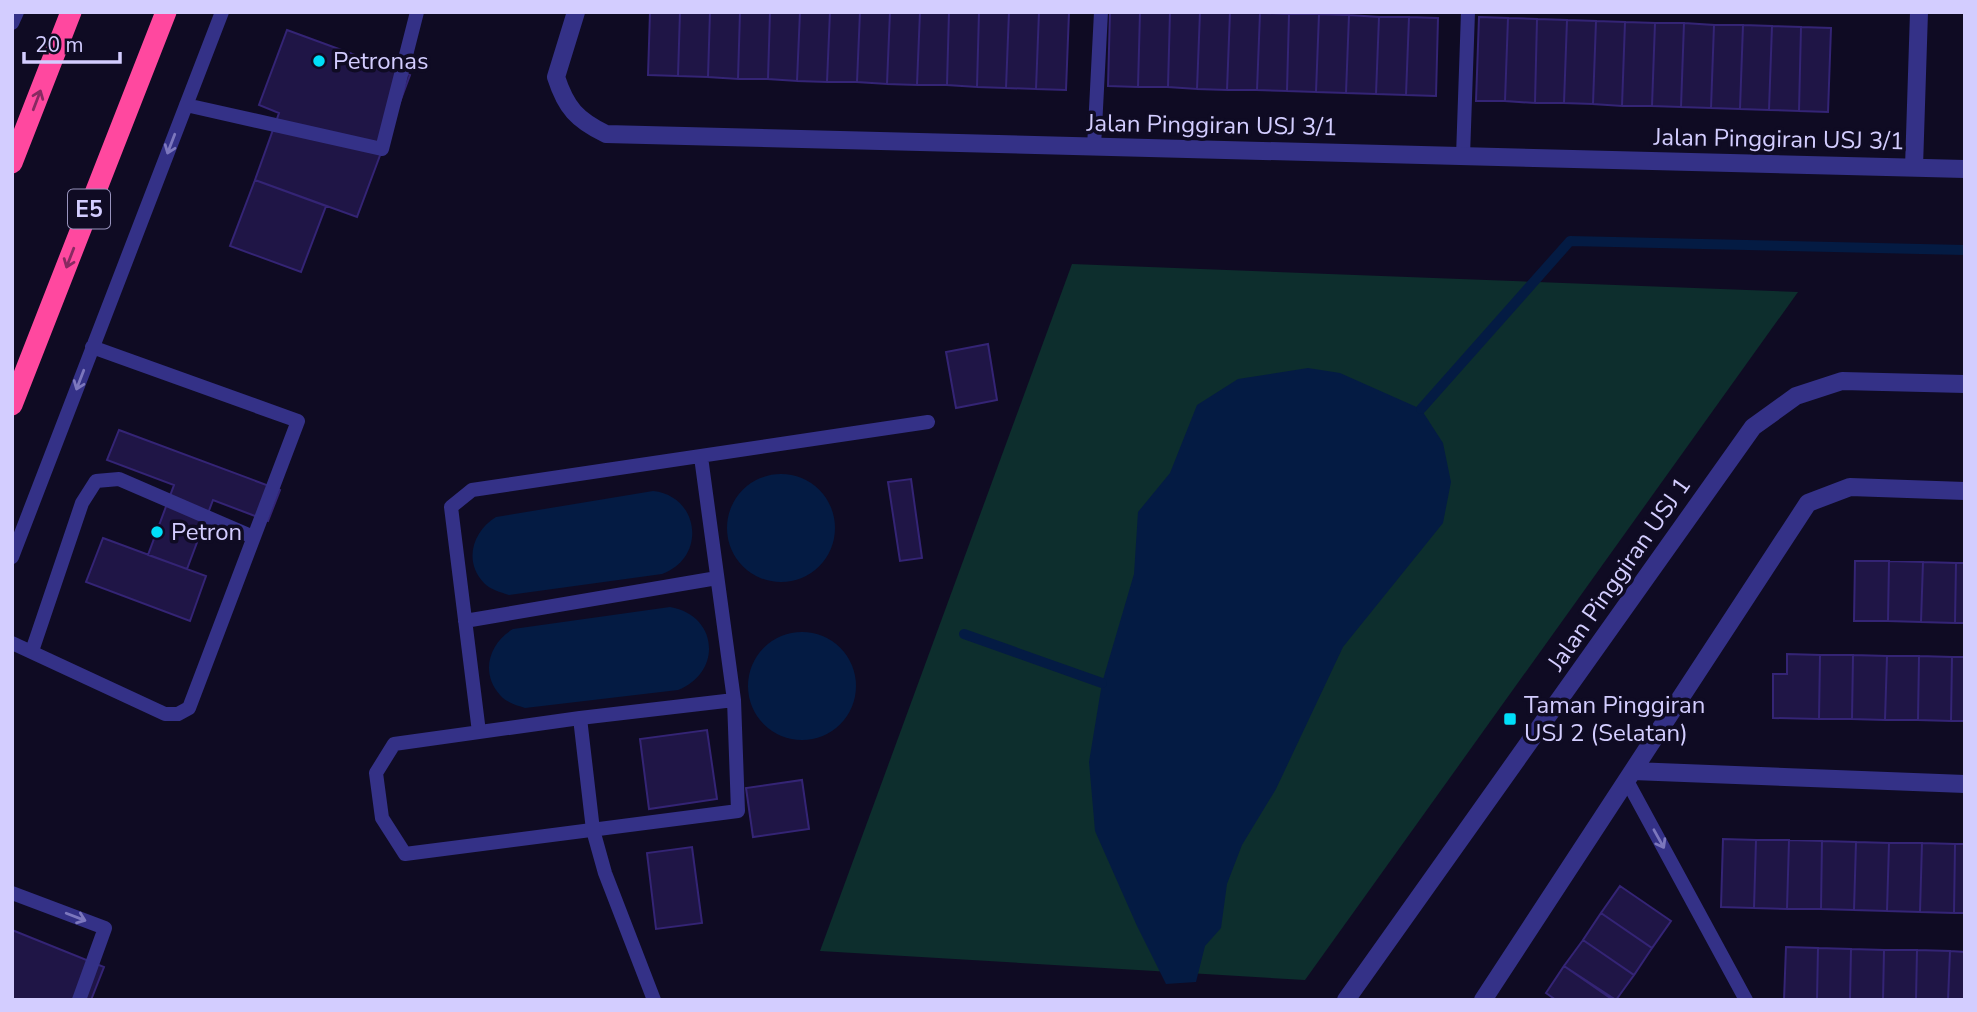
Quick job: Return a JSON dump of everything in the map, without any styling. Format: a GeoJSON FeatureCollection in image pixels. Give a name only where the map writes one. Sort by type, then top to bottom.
{"type":"FeatureCollection","features":[{"type":"Feature","properties":{"kind":"highway"},"geometry":{"type":"LineString","coordinates":[[12,163],[71,12]]}},
{"type":"Feature","properties":{"kind":"highway","name":"E5"},"geometry":{"type":"LineString","coordinates":[[12,405],[166,12]]}},
{"type":"Feature","properties":{"kind":"street","name":"Jalan Pinggiran USJ 3/1"},"geometry":{"type":"LineString","coordinates":[[576,12],[556,77],[570,110],[587,125],[606,134],[1965,169]]}},
{"type":"Feature","properties":{"kind":"street"},"geometry":{"type":"LineString","coordinates":[[1914,167],[1919,12]]}},
{"type":"Feature","properties":{"kind":"street","name":"Jalan Pinggiran USJ 1"},"geometry":{"type":"LineString","coordinates":[[1346,1000],[1753,428],[1796,396],[1842,381],[1965,384]]}},
{"type":"Feature","properties":{"kind":"street"},"geometry":{"type":"LineString","coordinates":[[1483,1000],[1808,503],[1850,487],[1965,491]]}},
{"type":"Feature","properties":{"kind":"street"},"geometry":{"type":"LineString","coordinates":[[1629,775],[1965,784]]}},
{"type":"Feature","properties":{"kind":"lane"},"geometry":{"type":"LineString","coordinates":[[12,23],[17,12]]}},
{"type":"Feature","properties":{"kind":"lane"},"geometry":{"type":"LineString","coordinates":[[12,557],[222,12]]}},
{"type":"Feature","properties":{"kind":"lane"},"geometry":{"type":"LineString","coordinates":[[186,105],[382,149],[417,12]]}},
{"type":"Feature","properties":{"kind":"lane"},"geometry":{"type":"LineString","coordinates":[[1094,147],[1101,12]]}},
{"type":"Feature","properties":{"kind":"lane"},"geometry":{"type":"LineString","coordinates":[[1463,156],[1468,12]]}},
{"type":"Feature","properties":{"kind":"lane"},"geometry":{"type":"LineString","coordinates":[[12,643],[165,714],[178,714],[189,708],[298,421],[93,347]]}},
{"type":"Feature","properties":{"kind":"lane"},"geometry":{"type":"LineString","coordinates":[[480,732],[451,507],[472,490],[928,422]]}},
{"type":"Feature","properties":{"kind":"lane"},"geometry":{"type":"LineString","coordinates":[[701,457],[734,700],[738,811],[405,853],[382,818],[376,773],[394,744],[734,700]]}},
{"type":"Feature","properties":{"kind":"lane"},"geometry":{"type":"LineString","coordinates":[[32,652],[82,503],[96,481],[119,479],[253,537]]}},
{"type":"Feature","properties":{"kind":"lane"},"geometry":{"type":"LineString","coordinates":[[466,621],[718,578]]}},
{"type":"Feature","properties":{"kind":"lane"},"geometry":{"type":"LineString","coordinates":[[580,718],[593,830],[605,873],[654,1000]]}},
{"type":"Feature","properties":{"kind":"lane"},"geometry":{"type":"LineString","coordinates":[[1629,775],[1746,1000]]}},
{"type":"Feature","properties":{"kind":"lane"},"geometry":{"type":"LineString","coordinates":[[12,893],[105,928],[79,1000]]}},
{"type":"Feature","properties":{"kind":"green space"},"geometry":{"type":"Polygon","coordinates":[[[1072,264],[1798,292],[1305,980],[820,951],[1072,264]]]}},
{"type":"Feature","properties":{"kind":"water"},"geometry":{"type":"Polygon","coordinates":[[[1308,368],[1340,373],[1421,409],[1443,443],[1451,482],[1443,523],[1343,647],[1276,789],[1242,845],[1227,884],[1221,928],[1205,946],[1196,982],[1166,984],[1095,831],[1089,762],[1102,683],[1134,574],[1138,512],[1170,473],[1197,405],[1238,379],[1308,368]]]}},
{"type":"Feature","properties":{"kind":"water"},"geometry":{"type":"Polygon","coordinates":[[[781,474],[802,478],[819,490],[831,507],[835,528],[831,549],[819,566],[802,578],[781,582],[760,578],[743,566],[731,549],[727,528],[731,507],[743,490],[760,478],[781,474]]]}},
{"type":"Feature","properties":{"kind":"water"},"geometry":{"type":"Polygon","coordinates":[[[653,491],[669,495],[681,504],[692,528],[686,555],[676,566],[662,574],[509,595],[484,583],[474,565],[477,538],[481,530],[496,517],[653,491]]]}},
{"type":"Feature","properties":{"kind":"water"},"geometry":{"type":"Polygon","coordinates":[[[670,607],[686,612],[698,621],[709,645],[708,658],[702,671],[693,682],[678,690],[525,708],[500,695],[490,677],[493,650],[513,629],[670,607]]]}},
{"type":"Feature","properties":{"kind":"water"},"geometry":{"type":"Polygon","coordinates":[[[802,632],[823,636],[840,648],[852,665],[856,686],[852,707],[840,724],[823,736],[802,740],[781,736],[764,724],[752,707],[748,686],[752,665],[764,648],[781,636],[802,632]]]}},
{"type":"Feature","properties":{"kind":"building"},"geometry":{"type":"Polygon","coordinates":[[[650,12],[680,12],[678,76],[648,75],[650,12]]]}},
{"type":"Feature","properties":{"kind":"building"},"geometry":{"type":"Polygon","coordinates":[[[680,12],[710,12],[708,77],[678,76],[680,12]]]}},
{"type":"Feature","properties":{"kind":"building"},"geometry":{"type":"Polygon","coordinates":[[[710,12],[740,12],[738,79],[708,77],[710,12]]]}},
{"type":"Feature","properties":{"kind":"building"},"geometry":{"type":"Polygon","coordinates":[[[740,12],[770,12],[768,79],[738,79],[740,12]]]}},
{"type":"Feature","properties":{"kind":"building"},"geometry":{"type":"Polygon","coordinates":[[[770,12],[800,12],[797,81],[768,79],[770,12]]]}},
{"type":"Feature","properties":{"kind":"building"},"geometry":{"type":"Polygon","coordinates":[[[800,12],[830,12],[827,82],[797,81],[800,12]]]}},
{"type":"Feature","properties":{"kind":"building"},"geometry":{"type":"Polygon","coordinates":[[[830,12],[860,12],[857,82],[827,82],[830,12]]]}},
{"type":"Feature","properties":{"kind":"building"},"geometry":{"type":"Polygon","coordinates":[[[860,12],[890,12],[887,84],[857,82],[860,12]]]}},
{"type":"Feature","properties":{"kind":"building"},"geometry":{"type":"Polygon","coordinates":[[[890,12],[920,12],[917,85],[887,84],[890,12]]]}},
{"type":"Feature","properties":{"kind":"building"},"geometry":{"type":"Polygon","coordinates":[[[920,12],[949,12],[947,85],[917,85],[920,12]]]}},
{"type":"Feature","properties":{"kind":"building"},"geometry":{"type":"Polygon","coordinates":[[[949,12],[979,12],[977,87],[947,85],[949,12]]]}},
{"type":"Feature","properties":{"kind":"building"},"geometry":{"type":"Polygon","coordinates":[[[979,12],[1009,12],[1006,88],[977,87],[979,12]]]}},
{"type":"Feature","properties":{"kind":"building"},"geometry":{"type":"Polygon","coordinates":[[[1009,12],[1039,12],[1036,89],[1006,88],[1009,12]]]}},
{"type":"Feature","properties":{"kind":"building"},"geometry":{"type":"Polygon","coordinates":[[[1039,12],[1069,12],[1066,90],[1036,89],[1039,12]]]}},
{"type":"Feature","properties":{"kind":"building"},"geometry":{"type":"Polygon","coordinates":[[[1110,12],[1140,12],[1138,87],[1108,86],[1110,12]]]}},
{"type":"Feature","properties":{"kind":"building"},"geometry":{"type":"Polygon","coordinates":[[[1140,12],[1170,12],[1168,87],[1138,87],[1140,12]]]}},
{"type":"Feature","properties":{"kind":"building"},"geometry":{"type":"Polygon","coordinates":[[[1170,12],[1200,12],[1197,89],[1168,87],[1170,12]]]}},
{"type":"Feature","properties":{"kind":"building"},"geometry":{"type":"Polygon","coordinates":[[[1200,12],[1230,12],[1227,90],[1197,89],[1200,12]]]}},
{"type":"Feature","properties":{"kind":"building"},"geometry":{"type":"Polygon","coordinates":[[[1230,12],[1260,13],[1257,90],[1227,90],[1230,12]]]}},
{"type":"Feature","properties":{"kind":"building"},"geometry":{"type":"Polygon","coordinates":[[[1260,13],[1289,14],[1287,91],[1257,90],[1260,13]]]}},
{"type":"Feature","properties":{"kind":"building"},"geometry":{"type":"Polygon","coordinates":[[[1289,14],[1319,14],[1316,92],[1287,91],[1289,14]]]}},
{"type":"Feature","properties":{"kind":"building"},"geometry":{"type":"Polygon","coordinates":[[[1319,14],[1349,15],[1346,93],[1316,92],[1319,14]]]}},
{"type":"Feature","properties":{"kind":"building"},"geometry":{"type":"Polygon","coordinates":[[[1349,15],[1379,17],[1376,94],[1346,93],[1349,15]]]}},
{"type":"Feature","properties":{"kind":"building"},"geometry":{"type":"Polygon","coordinates":[[[1379,17],[1409,17],[1406,95],[1376,94],[1379,17]]]}},
{"type":"Feature","properties":{"kind":"building"},"geometry":{"type":"Polygon","coordinates":[[[1409,17],[1438,18],[1436,96],[1406,95],[1409,17]]]}},
{"type":"Feature","properties":{"kind":"building"},"geometry":{"type":"Polygon","coordinates":[[[1479,17],[1508,18],[1505,101],[1476,101],[1479,17]]]}},
{"type":"Feature","properties":{"kind":"building"},"geometry":{"type":"Polygon","coordinates":[[[1508,18],[1537,19],[1535,103],[1505,101],[1508,18]]]}},
{"type":"Feature","properties":{"kind":"building"},"geometry":{"type":"Polygon","coordinates":[[[1537,19],[1567,20],[1564,103],[1535,103],[1537,19]]]}},
{"type":"Feature","properties":{"kind":"building"},"geometry":{"type":"Polygon","coordinates":[[[1567,20],[1596,21],[1593,104],[1564,103],[1567,20]]]}},
{"type":"Feature","properties":{"kind":"building"},"geometry":{"type":"Polygon","coordinates":[[[1596,21],[1625,22],[1622,106],[1593,104],[1596,21]]]}},
{"type":"Feature","properties":{"kind":"building"},"geometry":{"type":"Polygon","coordinates":[[[1625,22],[1655,23],[1652,106],[1622,106],[1625,22]]]}},
{"type":"Feature","properties":{"kind":"building"},"geometry":{"type":"Polygon","coordinates":[[[1655,23],[1684,23],[1681,107],[1652,106],[1655,23]]]}},
{"type":"Feature","properties":{"kind":"building"},"geometry":{"type":"Polygon","coordinates":[[[1684,23],[1714,25],[1711,108],[1681,107],[1684,23]]]}},
{"type":"Feature","properties":{"kind":"building"},"geometry":{"type":"Polygon","coordinates":[[[1714,25],[1743,25],[1740,109],[1711,108],[1714,25]]]}},
{"type":"Feature","properties":{"kind":"building"},"geometry":{"type":"Polygon","coordinates":[[[1743,25],[1772,26],[1769,110],[1740,109],[1743,25]]]}},
{"type":"Feature","properties":{"kind":"building"},"geometry":{"type":"Polygon","coordinates":[[[1772,26],[1801,27],[1799,111],[1769,110],[1772,26]]]}},
{"type":"Feature","properties":{"kind":"building"},"geometry":{"type":"Polygon","coordinates":[[[1801,27],[1831,28],[1828,112],[1799,111],[1801,27]]]}},
{"type":"Feature","properties":{"kind":"building"},"geometry":{"type":"Polygon","coordinates":[[[287,30],[410,75],[357,217],[255,180],[279,113],[259,105],[287,30]]]}},
{"type":"Feature","properties":{"kind":"building"},"geometry":{"type":"Polygon","coordinates":[[[255,180],[326,206],[301,272],[230,246],[255,180]]]}},
{"type":"Feature","properties":{"kind":"building"},"geometry":{"type":"Polygon","coordinates":[[[988,344],[997,400],[956,408],[946,352],[988,344]]]}},
{"type":"Feature","properties":{"kind":"building"},"geometry":{"type":"Polygon","coordinates":[[[119,430],[280,490],[268,521],[213,500],[187,569],[148,555],[174,485],[107,460],[119,430]]]}},
{"type":"Feature","properties":{"kind":"building"},"geometry":{"type":"Polygon","coordinates":[[[911,479],[922,558],[900,561],[888,482],[911,479]]]}},
{"type":"Feature","properties":{"kind":"building"},"geometry":{"type":"Polygon","coordinates":[[[103,538],[206,576],[190,621],[86,582],[103,538]]]}},
{"type":"Feature","properties":{"kind":"building"},"geometry":{"type":"Polygon","coordinates":[[[1855,561],[1889,561],[1888,621],[1854,621],[1855,561]]]}},
{"type":"Feature","properties":{"kind":"building"},"geometry":{"type":"Polygon","coordinates":[[[1889,561],[1923,562],[1921,622],[1888,621],[1889,561]]]}},
{"type":"Feature","properties":{"kind":"building"},"geometry":{"type":"Polygon","coordinates":[[[1923,562],[1956,563],[1955,623],[1921,622],[1923,562]]]}},
{"type":"Feature","properties":{"kind":"building"},"geometry":{"type":"Polygon","coordinates":[[[1956,563],[1965,563],[1965,623],[1955,623],[1956,563]]]}},
{"type":"Feature","properties":{"kind":"building"},"geometry":{"type":"Polygon","coordinates":[[[1787,654],[1820,655],[1819,719],[1773,718],[1773,674],[1787,674],[1787,654]]]}},
{"type":"Feature","properties":{"kind":"building"},"geometry":{"type":"Polygon","coordinates":[[[1820,655],[1853,655],[1852,719],[1819,719],[1820,655]]]}},
{"type":"Feature","properties":{"kind":"building"},"geometry":{"type":"Polygon","coordinates":[[[1853,655],[1887,656],[1885,720],[1852,719],[1853,655]]]}},
{"type":"Feature","properties":{"kind":"building"},"geometry":{"type":"Polygon","coordinates":[[[1887,656],[1919,656],[1918,720],[1885,720],[1887,656]]]}},
{"type":"Feature","properties":{"kind":"building"},"geometry":{"type":"Polygon","coordinates":[[[1919,656],[1952,657],[1951,721],[1918,720],[1919,656]]]}},
{"type":"Feature","properties":{"kind":"building"},"geometry":{"type":"Polygon","coordinates":[[[1952,657],[1965,657],[1965,721],[1951,721],[1952,657]]]}},
{"type":"Feature","properties":{"kind":"building"},"geometry":{"type":"Polygon","coordinates":[[[707,730],[717,799],[649,809],[640,739],[707,730]]]}},
{"type":"Feature","properties":{"kind":"building"},"geometry":{"type":"Polygon","coordinates":[[[802,780],[809,829],[753,837],[746,788],[802,780]]]}},
{"type":"Feature","properties":{"kind":"building"},"geometry":{"type":"Polygon","coordinates":[[[1723,839],[1756,840],[1754,908],[1721,907],[1723,839]]]}},
{"type":"Feature","properties":{"kind":"building"},"geometry":{"type":"Polygon","coordinates":[[[1756,840],[1789,840],[1787,909],[1754,908],[1756,840]]]}},
{"type":"Feature","properties":{"kind":"building"},"geometry":{"type":"Polygon","coordinates":[[[1789,840],[1822,841],[1821,909],[1787,909],[1789,840]]]}},
{"type":"Feature","properties":{"kind":"building"},"geometry":{"type":"Polygon","coordinates":[[[1822,841],[1856,842],[1854,910],[1821,909],[1822,841]]]}},
{"type":"Feature","properties":{"kind":"building"},"geometry":{"type":"Polygon","coordinates":[[[1856,842],[1889,843],[1887,911],[1854,910],[1856,842]]]}},
{"type":"Feature","properties":{"kind":"building"},"geometry":{"type":"Polygon","coordinates":[[[1889,843],[1922,843],[1920,912],[1887,911],[1889,843]]]}},
{"type":"Feature","properties":{"kind":"building"},"geometry":{"type":"Polygon","coordinates":[[[1922,843],[1955,844],[1954,913],[1920,912],[1922,843]]]}},
{"type":"Feature","properties":{"kind":"building"},"geometry":{"type":"Polygon","coordinates":[[[1955,844],[1965,844],[1965,913],[1954,913],[1955,844]]]}},
{"type":"Feature","properties":{"kind":"building"},"geometry":{"type":"Polygon","coordinates":[[[692,847],[702,923],[656,929],[647,853],[692,847]]]}},
{"type":"Feature","properties":{"kind":"building"},"geometry":{"type":"Polygon","coordinates":[[[1620,886],[1671,921],[1652,948],[1601,913],[1620,886]]]}},
{"type":"Feature","properties":{"kind":"building"},"geometry":{"type":"Polygon","coordinates":[[[1601,913],[1652,948],[1634,975],[1583,940],[1601,913]]]}},
{"type":"Feature","properties":{"kind":"building"},"geometry":{"type":"Polygon","coordinates":[[[12,930],[104,967],[91,1000],[12,1000],[12,930]]]}},
{"type":"Feature","properties":{"kind":"building"},"geometry":{"type":"Polygon","coordinates":[[[1583,940],[1634,975],[1616,1000],[1564,966],[1583,940]]]}},
{"type":"Feature","properties":{"kind":"building"},"geometry":{"type":"Polygon","coordinates":[[[1786,947],[1818,948],[1817,1000],[1784,1000],[1786,947]]]}},
{"type":"Feature","properties":{"kind":"building"},"geometry":{"type":"Polygon","coordinates":[[[1818,948],[1851,949],[1850,1000],[1817,1000],[1818,948]]]}},
{"type":"Feature","properties":{"kind":"building"},"geometry":{"type":"Polygon","coordinates":[[[1851,949],[1884,950],[1883,1000],[1850,1000],[1851,949]]]}},
{"type":"Feature","properties":{"kind":"building"},"geometry":{"type":"Polygon","coordinates":[[[1884,950],[1917,950],[1916,1000],[1883,1000],[1884,950]]]}},
{"type":"Feature","properties":{"kind":"building"},"geometry":{"type":"Polygon","coordinates":[[[1917,950],[1950,951],[1948,1000],[1916,1000],[1917,950]]]}},
{"type":"Feature","properties":{"kind":"building"},"geometry":{"type":"Polygon","coordinates":[[[1950,951],[1965,952],[1965,1000],[1948,1000],[1950,951]]]}},
{"type":"Feature","properties":{"kind":"building"},"geometry":{"type":"Polygon","coordinates":[[[1564,966],[1613,1000],[1556,1000],[1546,993],[1564,966]]]}},
{"type":"Feature","properties":{"kind":"waterway"},"geometry":{"type":"LineString","coordinates":[[1421,409],[1570,241],[1965,250]]}},
{"type":"Feature","properties":{"kind":"waterway"},"geometry":{"type":"LineString","coordinates":[[964,634],[1102,683]]}},
{"type":"Feature","properties":{"kind":"place","name":"Petronas"},"geometry":{"type":"Point","coordinates":[319,61]}},
{"type":"Feature","properties":{"kind":"place","name":"Petron"},"geometry":{"type":"Point","coordinates":[157,532]}},
{"type":"Feature","properties":{"kind":"place","name":"Taman Pinggiran USJ 2 (Selatan)"},"geometry":{"type":"Point","coordinates":[1510,719]}}]}
